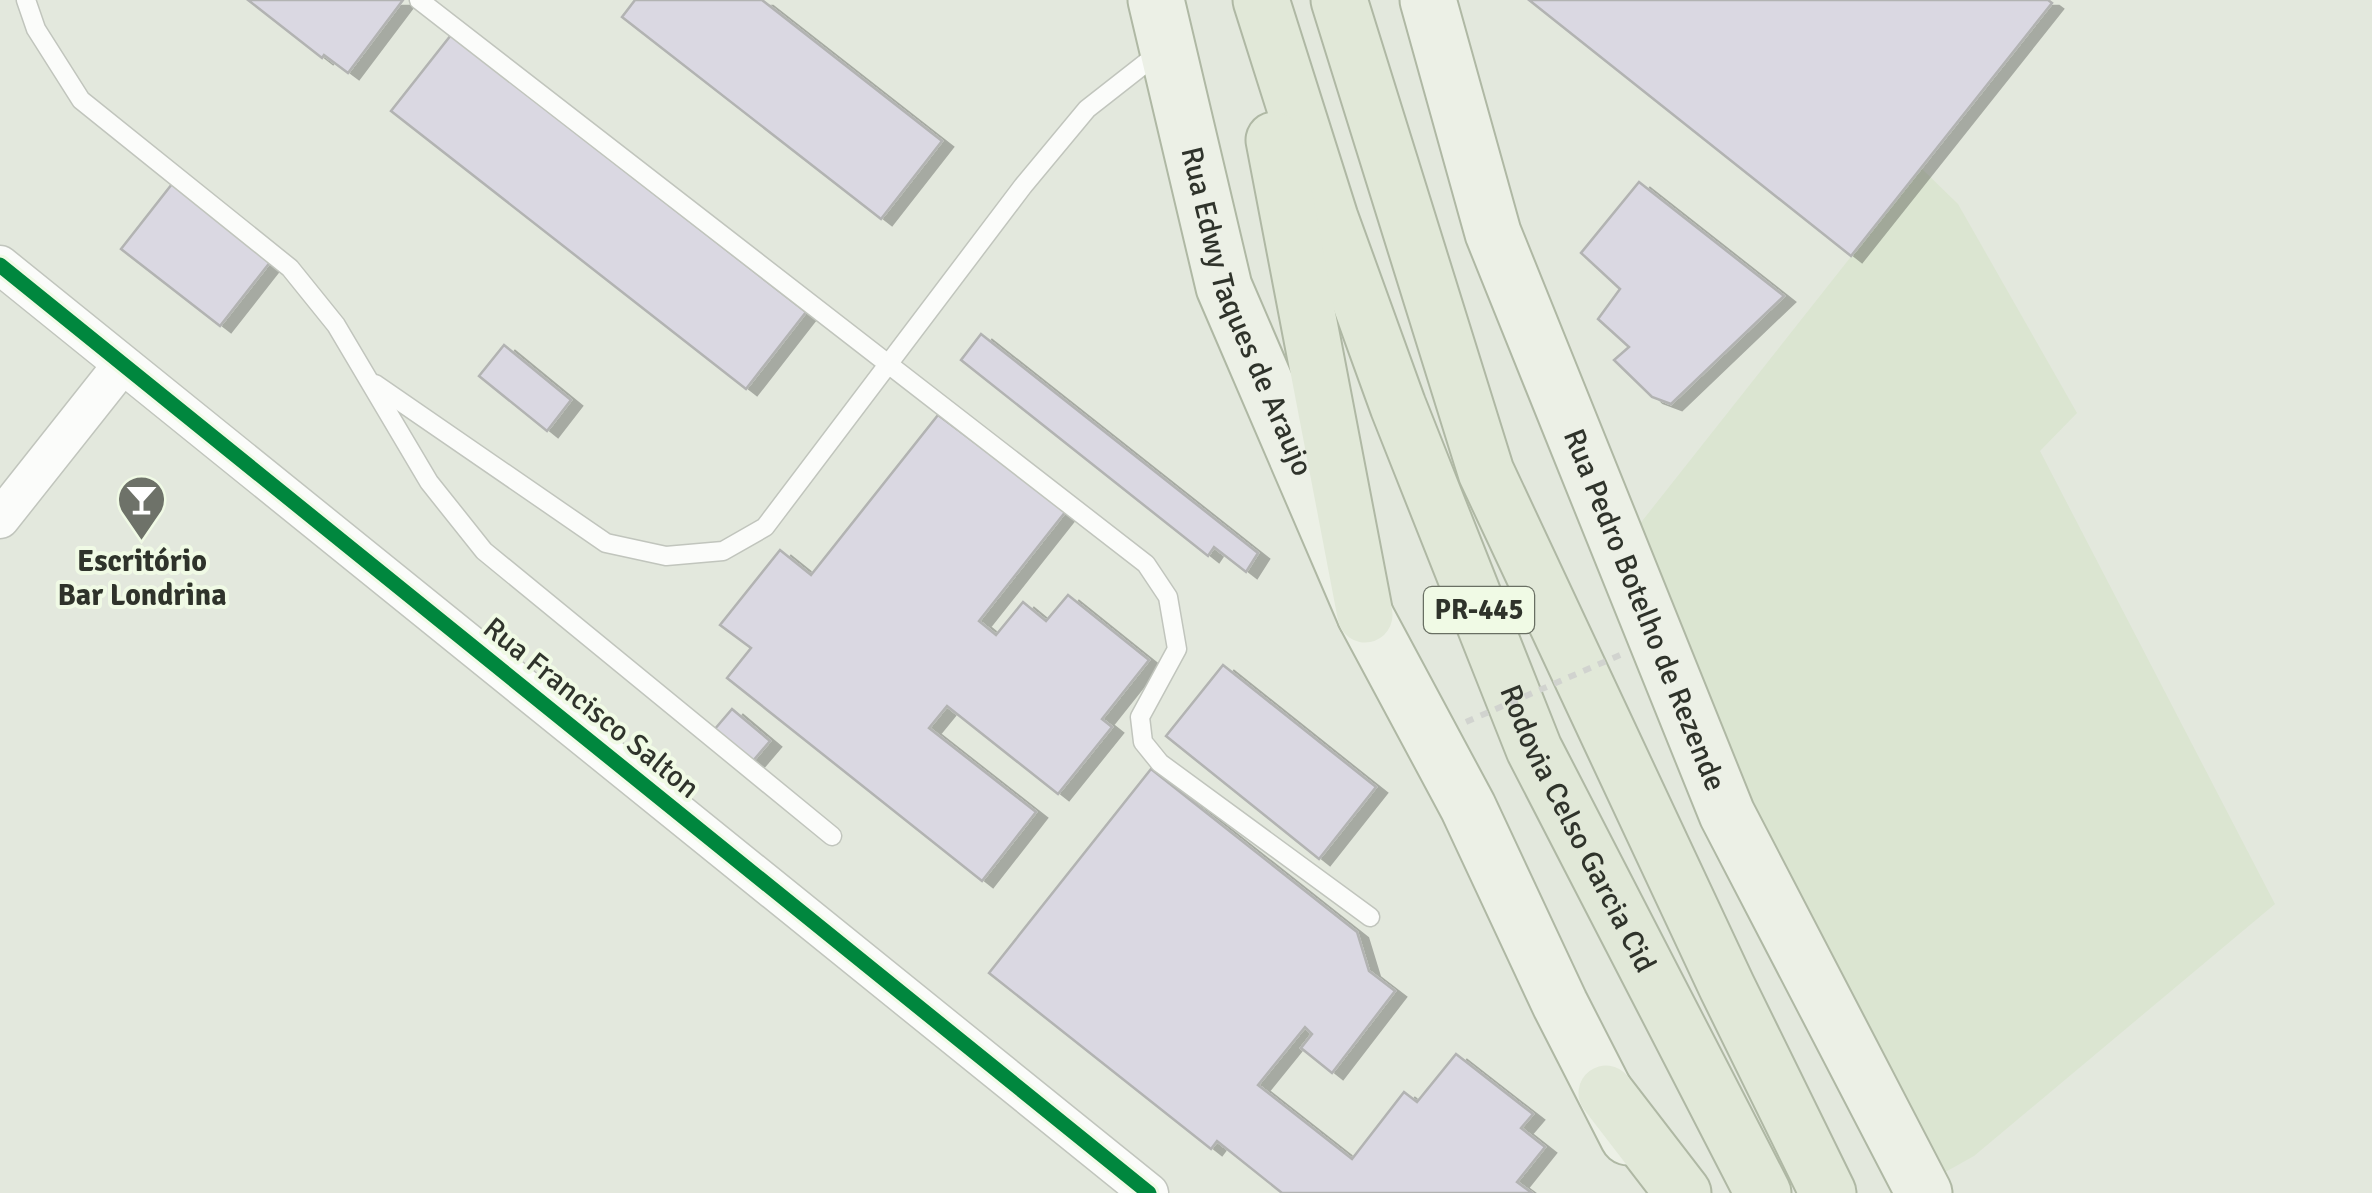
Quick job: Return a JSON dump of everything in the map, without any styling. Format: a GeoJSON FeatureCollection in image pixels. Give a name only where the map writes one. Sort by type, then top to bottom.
{"type":"FeatureCollection","features":[{"type":"Feature","properties":{"kind":"highway"},"geometry":{"type":"LineString","coordinates":[[1248,0],[1365,616]]}},
{"type":"Feature","properties":{"kind":"highway","name":"Rodovia Celso Garcia Cid"},"geometry":{"type":"LineString","coordinates":[[1261,0],[1330,218],[1391,389],[1534,749],[1763,1193]]}},
{"type":"Feature","properties":{"kind":"highway","name":"PR-445"},"geometry":{"type":"LineString","coordinates":[[1339,0],[1486,472],[1718,970],[1828,1193]]}},
{"type":"Feature","properties":{"kind":"highway"},"geometry":{"type":"LineString","coordinates":[[1606,1092],[1684,1193]]}},
{"type":"Feature","properties":{"kind":"main road","name":"Rua Pedro Botelho de Rezende"},"geometry":{"type":"LineString","coordinates":[[1428,0],[1493,233],[1727,814],[1924,1193]]}},
{"type":"Feature","properties":{"kind":"main road","name":"Rua Edwy Taques de Araujo"},"geometry":{"type":"LineString","coordinates":[[1161,24],[1224,287],[1365,616]]}},
{"type":"Feature","properties":{"kind":"main road","name":"PR-445"},"geometry":{"type":"LineString","coordinates":[[1365,616],[1468,807],[1560,1004],[1656,1193]]}},
{"type":"Feature","properties":{"kind":"street","name":"Rua Francisco Salton"},"geometry":{"type":"LineString","coordinates":[[0,265],[1149,1193]]}},
{"type":"Feature","properties":{"kind":"street"},"geometry":{"type":"LineString","coordinates":[[0,520],[122,365]]}},
{"type":"Feature","properties":{"kind":"lane"},"geometry":{"type":"LineString","coordinates":[[26,0],[36,28],[82,100],[290,268],[336,324],[429,482],[484,551],[832,836]]}},
{"type":"Feature","properties":{"kind":"lane"},"geometry":{"type":"LineString","coordinates":[[419,0],[1146,564],[1168,597],[1177,650],[1140,717],[1143,742],[1160,763],[1370,917]]}},
{"type":"Feature","properties":{"kind":"lane"},"geometry":{"type":"LineString","coordinates":[[372,382],[606,543],[666,556],[723,551],[765,527],[1023,186],[1161,24]]}},
{"type":"Feature","properties":{"kind":"path"},"geometry":{"type":"LineString","coordinates":[[1466,722],[1627,652]]}},
{"type":"Feature","properties":{"kind":"shaded area"},"geometry":{"type":"Polygon","coordinates":[[[1921,168],[1958,204],[2077,413],[2040,451],[2275,904],[1974,1156],[1931,1180],[1620,549],[1921,168]]]}},
{"type":"Feature","properties":{"kind":"building"},"geometry":{"type":"Polygon","coordinates":[[[248,0],[403,0],[348,73],[324,55],[322,58],[248,0]]]}},
{"type":"Feature","properties":{"kind":"building"},"geometry":{"type":"Polygon","coordinates":[[[635,0],[762,0],[942,141],[881,219],[622,17],[635,0]]]}},
{"type":"Feature","properties":{"kind":"building"},"geometry":{"type":"Polygon","coordinates":[[[1529,0],[2048,0],[2052,3],[1851,256],[1529,0]]]}},
{"type":"Feature","properties":{"kind":"building"},"geometry":{"type":"Polygon","coordinates":[[[451,35],[806,312],[746,389],[391,111],[451,35]]]}},
{"type":"Feature","properties":{"kind":"building"},"geometry":{"type":"Polygon","coordinates":[[[1639,182],[1784,296],[1671,404],[1652,397],[1614,360],[1629,347],[1598,319],[1620,289],[1581,253],[1639,182]]]}},
{"type":"Feature","properties":{"kind":"building"},"geometry":{"type":"Polygon","coordinates":[[[172,184],[271,261],[220,326],[121,249],[172,184]]]}},
{"type":"Feature","properties":{"kind":"building"},"geometry":{"type":"Polygon","coordinates":[[[981,334],[1258,553],[1246,572],[1214,547],[1208,556],[961,360],[981,334]]]}},
{"type":"Feature","properties":{"kind":"building"},"geometry":{"type":"Polygon","coordinates":[[[504,345],[571,400],[547,431],[479,376],[504,345]]]}},
{"type":"Feature","properties":{"kind":"building"},"geometry":{"type":"Polygon","coordinates":[[[938,415],[1066,511],[979,621],[996,635],[1023,602],[1046,621],[1068,595],[1149,660],[1102,719],[1112,727],[1058,794],[947,706],[929,728],[1036,812],[982,881],[727,678],[751,648],[720,625],[780,550],[811,575],[938,415]]]}},
{"type":"Feature","properties":{"kind":"building"},"geometry":{"type":"Polygon","coordinates":[[[1223,665],[1376,787],[1319,859],[1166,736],[1223,665]]]}},
{"type":"Feature","properties":{"kind":"building"},"geometry":{"type":"Polygon","coordinates":[[[732,709],[770,741],[752,762],[714,730],[732,709]]]}},
{"type":"Feature","properties":{"kind":"building"},"geometry":{"type":"Polygon","coordinates":[[[1151,769],[1357,932],[1369,971],[1395,991],[1332,1073],[1301,1048],[1312,1034],[1305,1027],[1258,1085],[1352,1159],[1404,1092],[1417,1102],[1456,1054],[1533,1114],[1521,1128],[1545,1147],[1517,1182],[1532,1193],[1282,1193],[1217,1141],[1211,1149],[989,973],[1151,769]]]}},
{"type":"Feature","properties":{"kind":"cycle path"},"geometry":{"type":"LineString","coordinates":[[0,265],[1149,1193]]}},
{"type":"Feature","properties":{"kind":"place","name":"Escritório Bar Londrina"},"geometry":{"type":"Point","coordinates":[142,542]}}]}
